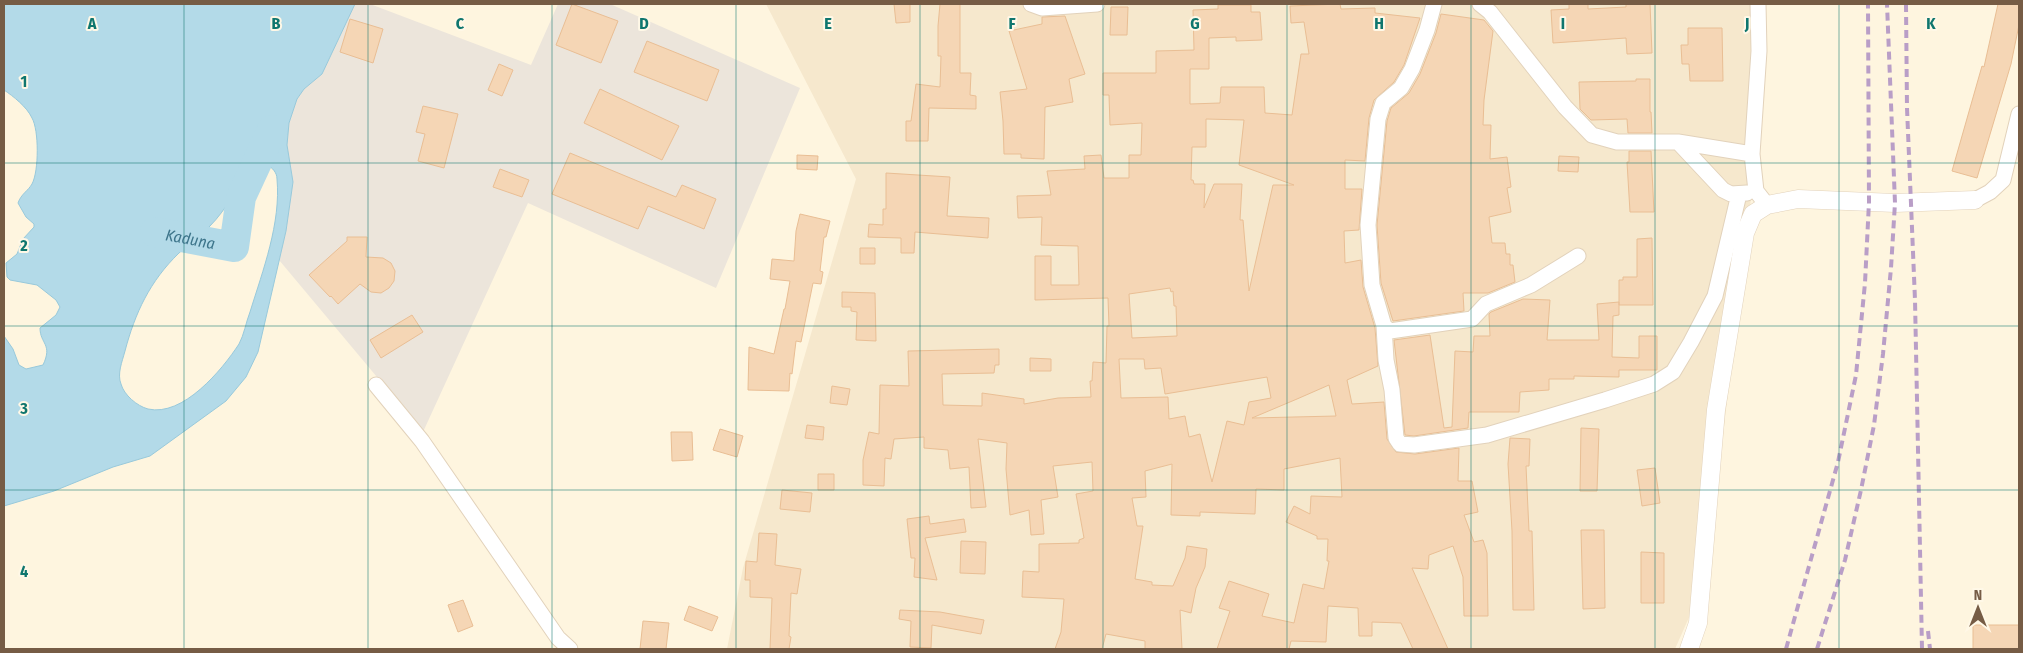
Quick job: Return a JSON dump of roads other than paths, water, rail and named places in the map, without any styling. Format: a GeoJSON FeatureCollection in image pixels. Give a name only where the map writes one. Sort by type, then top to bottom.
{"type":"FeatureCollection","features":[{"type":"Feature","properties":{"kind":"street"},"geometry":{"type":"LineString","coordinates":[[1031,4],[1042,8],[1096,4]]}},
{"type":"Feature","properties":{"kind":"street"},"geometry":{"type":"LineString","coordinates":[[1434,4],[1427,30],[1412,68],[1401,88],[1383,103],[1378,120],[1368,225],[1372,285],[1384,326],[1386,360],[1392,390],[1396,438],[1400,444],[1414,445],[1488,435],[1654,384],[1673,372],[1715,296],[1738,194]]}},
{"type":"Feature","properties":{"kind":"street"},"geometry":{"type":"LineString","coordinates":[[1480,4],[1490,12],[1565,107],[1592,135],[1617,142],[1678,142],[1752,154]]}},
{"type":"Feature","properties":{"kind":"street"},"geometry":{"type":"LineString","coordinates":[[1758,4],[1760,51],[1752,154],[1756,191],[1767,205]]}},
{"type":"Feature","properties":{"kind":"street"},"geometry":{"type":"LineString","coordinates":[[1689,649],[1699,617],[1716,410],[1745,233],[1753,214],[1767,205],[1798,199],[1894,203],[1975,200],[1990,192],[2003,180],[2019,114]]}},
{"type":"Feature","properties":{"kind":"street"},"geometry":{"type":"LineString","coordinates":[[1678,142],[1723,190],[1730,194],[1756,191]]}},
{"type":"Feature","properties":{"kind":"street"},"geometry":{"type":"LineString","coordinates":[[1384,326],[1390,331],[1472,318],[1486,304],[1531,285],[1578,256]]}},
{"type":"Feature","properties":{"kind":"street"},"geometry":{"type":"LineString","coordinates":[[376,384],[422,441],[558,638],[570,649]]}},
{"type":"Feature","properties":{"kind":"water"},"geometry":{"type":"Polygon","coordinates":[[[4,4],[355,4],[322,74],[304,89],[297,99],[289,123],[287,145],[293,182],[286,231],[258,352],[246,377],[226,401],[150,456],[113,467],[54,491],[4,506],[4,336],[13,349],[19,365],[26,369],[43,365],[47,353],[40,328],[56,315],[60,307],[56,300],[37,285],[10,280],[7,277],[6,263],[17,254],[23,239],[34,227],[34,224],[26,217],[18,203],[32,184],[36,170],[37,151],[36,132],[30,114],[4,90],[4,4]],[[267,164],[252,170],[244,177],[219,216],[169,264],[145,298],[129,337],[120,372],[120,380],[125,392],[140,405],[148,409],[161,410],[175,406],[188,399],[212,378],[239,344],[244,333],[274,229],[278,196],[277,177],[267,164]]]}},
{"type":"Feature","properties":{"kind":"waterway","name":"Kaduna"},"geometry":{"type":"LineString","coordinates":[[155,232],[234,247],[241,197],[272,130]]}},
{"type":"Feature","properties":{"kind":"railway"},"geometry":{"type":"LineString","coordinates":[[1786,649],[1838,462],[1856,375],[1865,283],[1869,202],[1868,4]]}},
{"type":"Feature","properties":{"kind":"railway"},"geometry":{"type":"LineString","coordinates":[[1817,649],[1845,560],[1861,490],[1874,425],[1883,354],[1895,203],[1887,4]]}},
{"type":"Feature","properties":{"kind":"railway"},"geometry":{"type":"LineString","coordinates":[[1906,4],[1907,108],[1915,300],[1922,649]]}},
{"type":"Feature","properties":{"kind":"railway"},"geometry":{"type":"LineString","coordinates":[[1928,631],[1930,649]]}}]}
